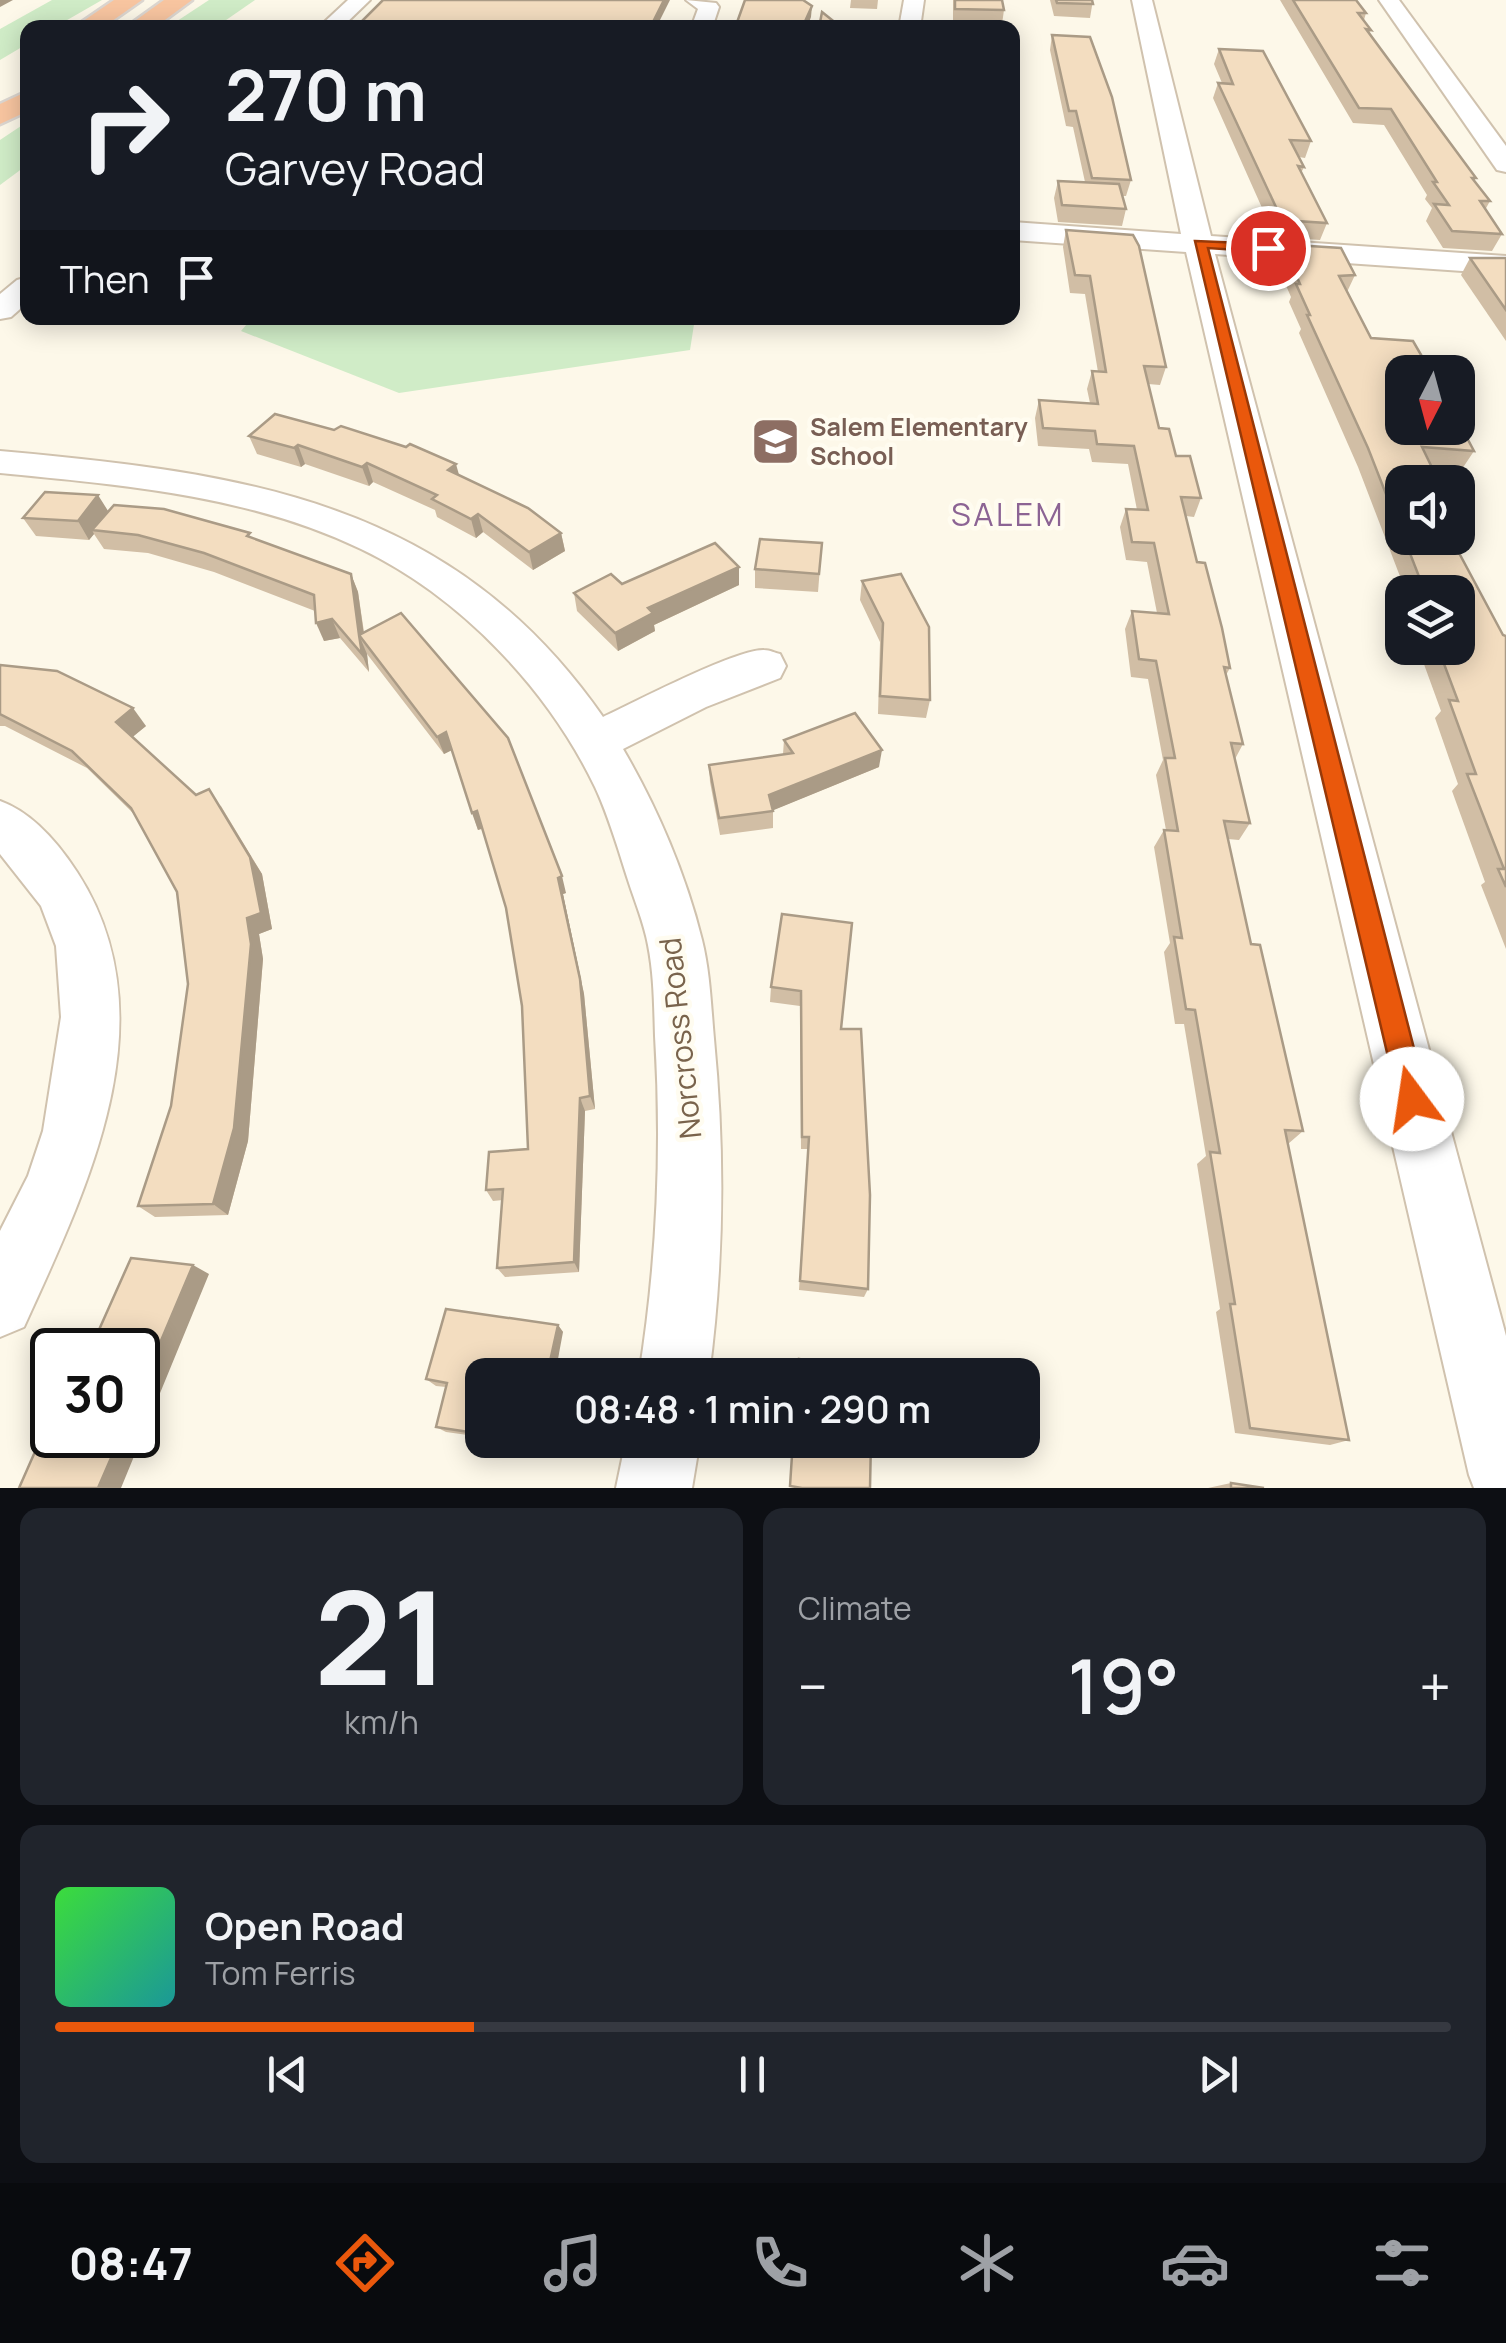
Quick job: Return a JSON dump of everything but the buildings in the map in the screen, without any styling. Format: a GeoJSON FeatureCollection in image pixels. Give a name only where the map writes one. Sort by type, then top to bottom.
{"type":"FeatureCollection","features":[{"type":"Feature","properties":{"kind":"highway"},"geometry":{"type":"LineString","coordinates":[[98,20],[130,0]]}},
{"type":"Feature","properties":{"kind":"highway"},"geometry":{"type":"LineString","coordinates":[[149,20],[180,0]]}},
{"type":"Feature","properties":{"kind":"street"},"geometry":{"type":"LineString","coordinates":[[337,20],[360,0]]}},
{"type":"Feature","properties":{"kind":"street"},"geometry":{"type":"LineString","coordinates":[[1142,0],[1140,9],[1506,1475]]}},
{"type":"Feature","properties":{"kind":"street"},"geometry":{"type":"LineString","coordinates":[[1389,0],[1506,164]]}},
{"type":"Feature","properties":{"kind":"street"},"geometry":{"type":"LineString","coordinates":[[698,1],[709,6],[704,20]]}},
{"type":"Feature","properties":{"kind":"street"},"geometry":{"type":"LineString","coordinates":[[1020,232],[1506,265]]}},
{"type":"Feature","properties":{"kind":"street"},"geometry":{"type":"LineString","coordinates":[[0,310],[20,293]]}},
{"type":"Feature","properties":{"kind":"street","name":"Norcross Road"},"geometry":{"type":"LineString","coordinates":[[0,462],[138,474],[214,489],[280,504],[378,540],[489,614],[566,698],[634,820],[676,944],[693,1150],[689,1265],[676,1358]]}},
{"type":"Feature","properties":{"kind":"street"},"geometry":{"type":"LineString","coordinates":[[594,743],[690,695],[764,666]]}},
{"type":"Feature","properties":{"kind":"street"},"geometry":{"type":"LineString","coordinates":[[0,822],[46,866],[76,921],[90,989],[85,1083],[54,1190],[0,1303]]}},
{"type":"Feature","properties":{"kind":"street"},"geometry":{"type":"LineString","coordinates":[[654,1488],[660,1458]]}},
{"type":"Feature","properties":{"kind":"green space"},"geometry":{"type":"Polygon","coordinates":[[[52,0],[102,0],[67,20],[20,20],[20,48],[0,60],[0,29],[52,0]]]}},
{"type":"Feature","properties":{"kind":"green space"},"geometry":{"type":"Polygon","coordinates":[[[209,0],[255,0],[226,20],[179,20],[209,0]]]}},
{"type":"Feature","properties":{"kind":"green space"},"geometry":{"type":"Polygon","coordinates":[[[20,127],[20,170],[0,185],[0,140],[20,127]]]}},
{"type":"Feature","properties":{"kind":"green space"},"geometry":{"type":"Polygon","coordinates":[[[246,325],[694,325],[690,350],[399,393],[241,331],[246,325]]]}},
{"type":"Feature","properties":{"kind":"place","name":"Salem Elementary School"},"geometry":{"type":"Point","coordinates":[775,441]}},
{"type":"Feature","properties":{"kind":"district","name":"SALEM"},"geometry":{"type":"Point","coordinates":[1008,515]}},
{"type":"Feature","properties":{"kind":"route"},"geometry":{"type":"LineString","coordinates":[[1268,248],[1200,244],[1412,1099]]}}]}
